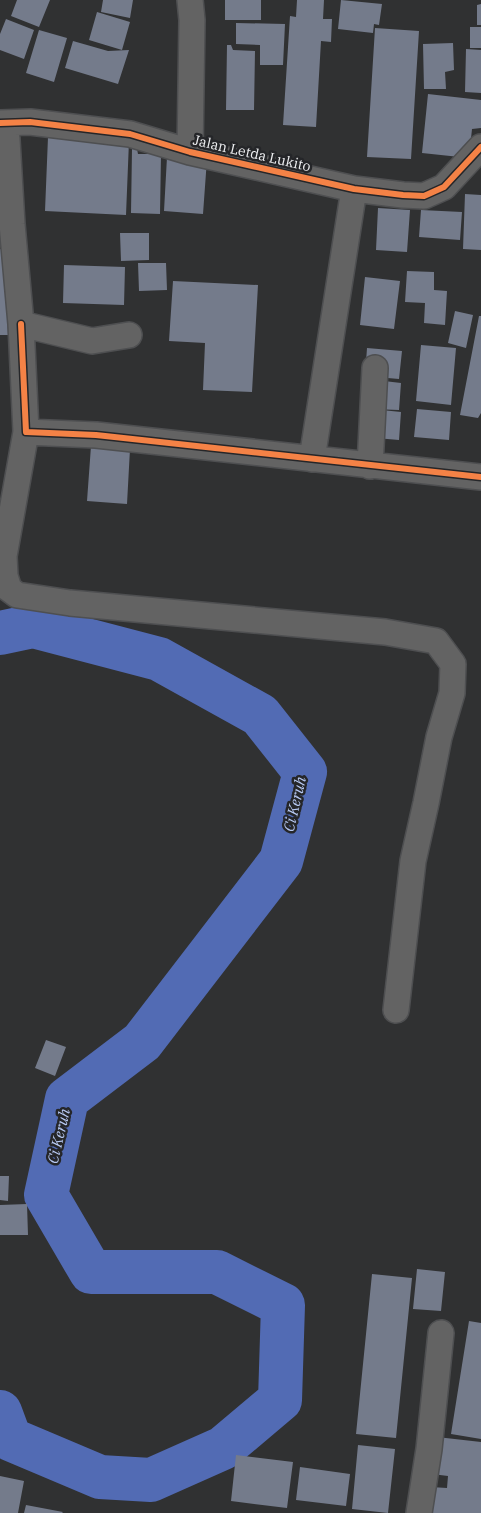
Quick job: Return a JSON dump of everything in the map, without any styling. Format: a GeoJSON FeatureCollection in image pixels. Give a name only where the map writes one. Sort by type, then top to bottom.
{"type":"FeatureCollection","features":[{"type":"Feature","properties":{"kind":"street"},"geometry":{"type":"LineString","coordinates":[[190,0],[192,20],[190,152]]}},
{"type":"Feature","properties":{"kind":"street","name":"Jalan Letda Lukito"},"geometry":{"type":"LineString","coordinates":[[3,123],[30,122],[130,134],[190,152],[354,189],[403,196],[424,196],[444,187],[481,147]]}},
{"type":"Feature","properties":{"kind":"street"},"geometry":{"type":"LineString","coordinates":[[3,123],[22,324],[26,432],[4,556],[5,576],[9,589],[17,595],[70,603],[386,632],[436,641],[453,664],[452,693],[439,737],[413,860],[396,1010]]}},
{"type":"Feature","properties":{"kind":"street"},"geometry":{"type":"LineString","coordinates":[[312,459],[354,189]]}},
{"type":"Feature","properties":{"kind":"street"},"geometry":{"type":"LineString","coordinates":[[22,324],[92,341],[129,335]]}},
{"type":"Feature","properties":{"kind":"street"},"geometry":{"type":"LineString","coordinates":[[370,466],[375,368]]}},
{"type":"Feature","properties":{"kind":"street"},"geometry":{"type":"LineString","coordinates":[[26,432],[96,435],[481,477]]}},
{"type":"Feature","properties":{"kind":"street"},"geometry":{"type":"LineString","coordinates":[[418,1513],[429,1449],[441,1333]]}},
{"type":"Feature","properties":{"kind":"building"},"geometry":{"type":"Polygon","coordinates":[[[17,0],[50,0],[39,27],[11,16],[17,0]]]}},
{"type":"Feature","properties":{"kind":"building"},"geometry":{"type":"Polygon","coordinates":[[[103,0],[133,0],[130,18],[101,12],[103,0]]]}},
{"type":"Feature","properties":{"kind":"building"},"geometry":{"type":"Polygon","coordinates":[[[225,0],[261,0],[261,20],[225,20],[225,0]]]}},
{"type":"Feature","properties":{"kind":"building"},"geometry":{"type":"Polygon","coordinates":[[[297,0],[324,0],[323,19],[332,19],[331,42],[321,41],[316,127],[283,125],[290,16],[296,17],[297,0]]]}},
{"type":"Feature","properties":{"kind":"building"},"geometry":{"type":"Polygon","coordinates":[[[341,0],[382,4],[379,25],[374,24],[373,33],[338,29],[341,0]]]}},
{"type":"Feature","properties":{"kind":"building"},"geometry":{"type":"Polygon","coordinates":[[[481,4],[481,25],[477,25],[477,5],[481,4]]]}},
{"type":"Feature","properties":{"kind":"building"},"geometry":{"type":"Polygon","coordinates":[[[97,12],[130,22],[122,50],[89,40],[97,12]]]}},
{"type":"Feature","properties":{"kind":"building"},"geometry":{"type":"Polygon","coordinates":[[[6,19],[34,30],[24,59],[0,50],[0,34],[6,19]]]}},
{"type":"Feature","properties":{"kind":"building"},"geometry":{"type":"Polygon","coordinates":[[[236,23],[285,24],[283,65],[260,65],[260,45],[236,44],[236,23]]]}},
{"type":"Feature","properties":{"kind":"building"},"geometry":{"type":"Polygon","coordinates":[[[470,27],[481,27],[481,48],[470,48],[470,27]]]}},
{"type":"Feature","properties":{"kind":"building"},"geometry":{"type":"Polygon","coordinates":[[[375,28],[419,31],[411,159],[367,157],[375,28]]]}},
{"type":"Feature","properties":{"kind":"building"},"geometry":{"type":"Polygon","coordinates":[[[39,30],[67,38],[54,82],[26,73],[39,30]]]}},
{"type":"Feature","properties":{"kind":"building"},"geometry":{"type":"Polygon","coordinates":[[[73,41],[108,51],[129,50],[118,84],[65,68],[73,41]]]}},
{"type":"Feature","properties":{"kind":"building"},"geometry":{"type":"Polygon","coordinates":[[[453,43],[454,70],[445,72],[446,89],[424,89],[423,44],[453,43]]]}},
{"type":"Feature","properties":{"kind":"building"},"geometry":{"type":"Polygon","coordinates":[[[227,45],[231,45],[233,50],[255,51],[254,110],[226,110],[227,45]]]}},
{"type":"Feature","properties":{"kind":"building"},"geometry":{"type":"Polygon","coordinates":[[[466,49],[481,50],[481,93],[465,92],[466,49]]]}},
{"type":"Feature","properties":{"kind":"building"},"geometry":{"type":"Polygon","coordinates":[[[428,94],[481,100],[481,128],[472,129],[469,158],[422,153],[428,94]]]}},
{"type":"Feature","properties":{"kind":"building"},"geometry":{"type":"Polygon","coordinates":[[[48,137],[129,141],[126,215],[45,211],[48,137]]]}},
{"type":"Feature","properties":{"kind":"building"},"geometry":{"type":"Polygon","coordinates":[[[132,149],[137,149],[138,154],[161,154],[160,214],[131,213],[132,149]]]}},
{"type":"Feature","properties":{"kind":"building"},"geometry":{"type":"Polygon","coordinates":[[[167,157],[207,159],[203,214],[164,211],[167,157]]]}},
{"type":"Feature","properties":{"kind":"building"},"geometry":{"type":"Polygon","coordinates":[[[465,194],[481,195],[481,250],[463,249],[465,194]]]}},
{"type":"Feature","properties":{"kind":"building"},"geometry":{"type":"Polygon","coordinates":[[[378,208],[410,210],[407,252],[376,250],[378,208]]]}},
{"type":"Feature","properties":{"kind":"building"},"geometry":{"type":"Polygon","coordinates":[[[421,210],[462,212],[460,240],[419,237],[421,210]]]}},
{"type":"Feature","properties":{"kind":"building"},"geometry":{"type":"Polygon","coordinates":[[[120,233],[149,233],[149,260],[121,261],[120,233]]]}},
{"type":"Feature","properties":{"kind":"building"},"geometry":{"type":"Polygon","coordinates":[[[0,249],[6,250],[8,335],[0,335],[0,249]]]}},
{"type":"Feature","properties":{"kind":"building"},"geometry":{"type":"Polygon","coordinates":[[[138,263],[166,263],[167,290],[139,291],[138,263]]]}},
{"type":"Feature","properties":{"kind":"building"},"geometry":{"type":"Polygon","coordinates":[[[64,265],[125,267],[124,305],[63,303],[64,265]]]}},
{"type":"Feature","properties":{"kind":"building"},"geometry":{"type":"Polygon","coordinates":[[[407,271],[434,272],[434,290],[447,291],[445,325],[424,323],[425,303],[405,302],[407,271]]]}},
{"type":"Feature","properties":{"kind":"building"},"geometry":{"type":"Polygon","coordinates":[[[365,277],[400,281],[394,329],[360,325],[365,277]]]}},
{"type":"Feature","properties":{"kind":"building"},"geometry":{"type":"Polygon","coordinates":[[[173,281],[258,285],[252,392],[203,390],[205,343],[169,341],[173,281]]]}},
{"type":"Feature","properties":{"kind":"building"},"geometry":{"type":"Polygon","coordinates":[[[455,311],[473,315],[466,348],[448,343],[455,311]]]}},
{"type":"Feature","properties":{"kind":"building"},"geometry":{"type":"Polygon","coordinates":[[[479,316],[481,316],[481,413],[478,418],[460,415],[479,316]]]}},
{"type":"Feature","properties":{"kind":"building"},"geometry":{"type":"Polygon","coordinates":[[[421,345],[456,348],[451,405],[416,401],[421,345]]]}},
{"type":"Feature","properties":{"kind":"building"},"geometry":{"type":"Polygon","coordinates":[[[367,348],[402,351],[399,379],[365,376],[367,348]]]}},
{"type":"Feature","properties":{"kind":"building"},"geometry":{"type":"Polygon","coordinates":[[[367,379],[401,383],[399,410],[372,409],[401,412],[399,440],[364,437],[367,379]]]}},
{"type":"Feature","properties":{"kind":"building"},"geometry":{"type":"Polygon","coordinates":[[[417,409],[451,412],[449,440],[414,437],[417,409]]]}},
{"type":"Feature","properties":{"kind":"building"},"geometry":{"type":"Polygon","coordinates":[[[91,446],[130,449],[127,504],[87,501],[91,446]]]}},
{"type":"Feature","properties":{"kind":"building"},"geometry":{"type":"Polygon","coordinates":[[[46,1040],[66,1047],[55,1076],[35,1068],[46,1040]]]}},
{"type":"Feature","properties":{"kind":"building"},"geometry":{"type":"Polygon","coordinates":[[[0,1176],[9,1176],[8,1201],[0,1200],[0,1176]]]}},
{"type":"Feature","properties":{"kind":"building"},"geometry":{"type":"Polygon","coordinates":[[[27,1204],[28,1235],[0,1235],[0,1205],[27,1204]]]}},
{"type":"Feature","properties":{"kind":"building"},"geometry":{"type":"Polygon","coordinates":[[[417,1269],[445,1272],[441,1311],[413,1309],[417,1269]]]}},
{"type":"Feature","properties":{"kind":"building"},"geometry":{"type":"Polygon","coordinates":[[[372,1274],[412,1278],[396,1438],[356,1434],[372,1274]]]}},
{"type":"Feature","properties":{"kind":"building"},"geometry":{"type":"Polygon","coordinates":[[[469,1321],[481,1323],[481,1439],[451,1434],[469,1321]]]}},
{"type":"Feature","properties":{"kind":"building"},"geometry":{"type":"Polygon","coordinates":[[[437,1437],[481,1442],[481,1513],[427,1513],[431,1487],[447,1488],[448,1476],[432,1474],[437,1437]]]}},
{"type":"Feature","properties":{"kind":"building"},"geometry":{"type":"Polygon","coordinates":[[[358,1445],[395,1449],[388,1513],[352,1509],[358,1445]]]}},
{"type":"Feature","properties":{"kind":"building"},"geometry":{"type":"Polygon","coordinates":[[[236,1455],[293,1462],[287,1508],[231,1501],[236,1455]]]}},
{"type":"Feature","properties":{"kind":"building"},"geometry":{"type":"Polygon","coordinates":[[[300,1467],[350,1474],[346,1506],[296,1500],[300,1467]]]}},
{"type":"Feature","properties":{"kind":"building"},"geometry":{"type":"Polygon","coordinates":[[[0,1476],[24,1481],[18,1513],[0,1513],[0,1476]]]}},
{"type":"Feature","properties":{"kind":"building"},"geometry":{"type":"Polygon","coordinates":[[[26,1505],[63,1512],[24,1513],[26,1505]]]}},
{"type":"Feature","properties":{"kind":"waterway","name":"Ci Keruh"},"geometry":{"type":"LineString","coordinates":[[0,633],[33,626],[159,659],[260,715],[305,772],[281,861],[142,1042],[67,1099],[46,1195],[91,1272],[217,1272],[283,1305],[280,1400],[223,1448],[151,1480],[100,1477],[10,1439],[0,1412]]}},
{"type":"Feature","properties":{"kind":"cycle path"},"geometry":{"type":"LineString","coordinates":[[0,123],[30,122],[130,134],[190,152],[354,189],[403,195],[424,196],[444,187],[481,147]]}},
{"type":"Feature","properties":{"kind":"cycle path"},"geometry":{"type":"LineString","coordinates":[[21,324],[26,432],[96,435],[481,477]]}}]}
